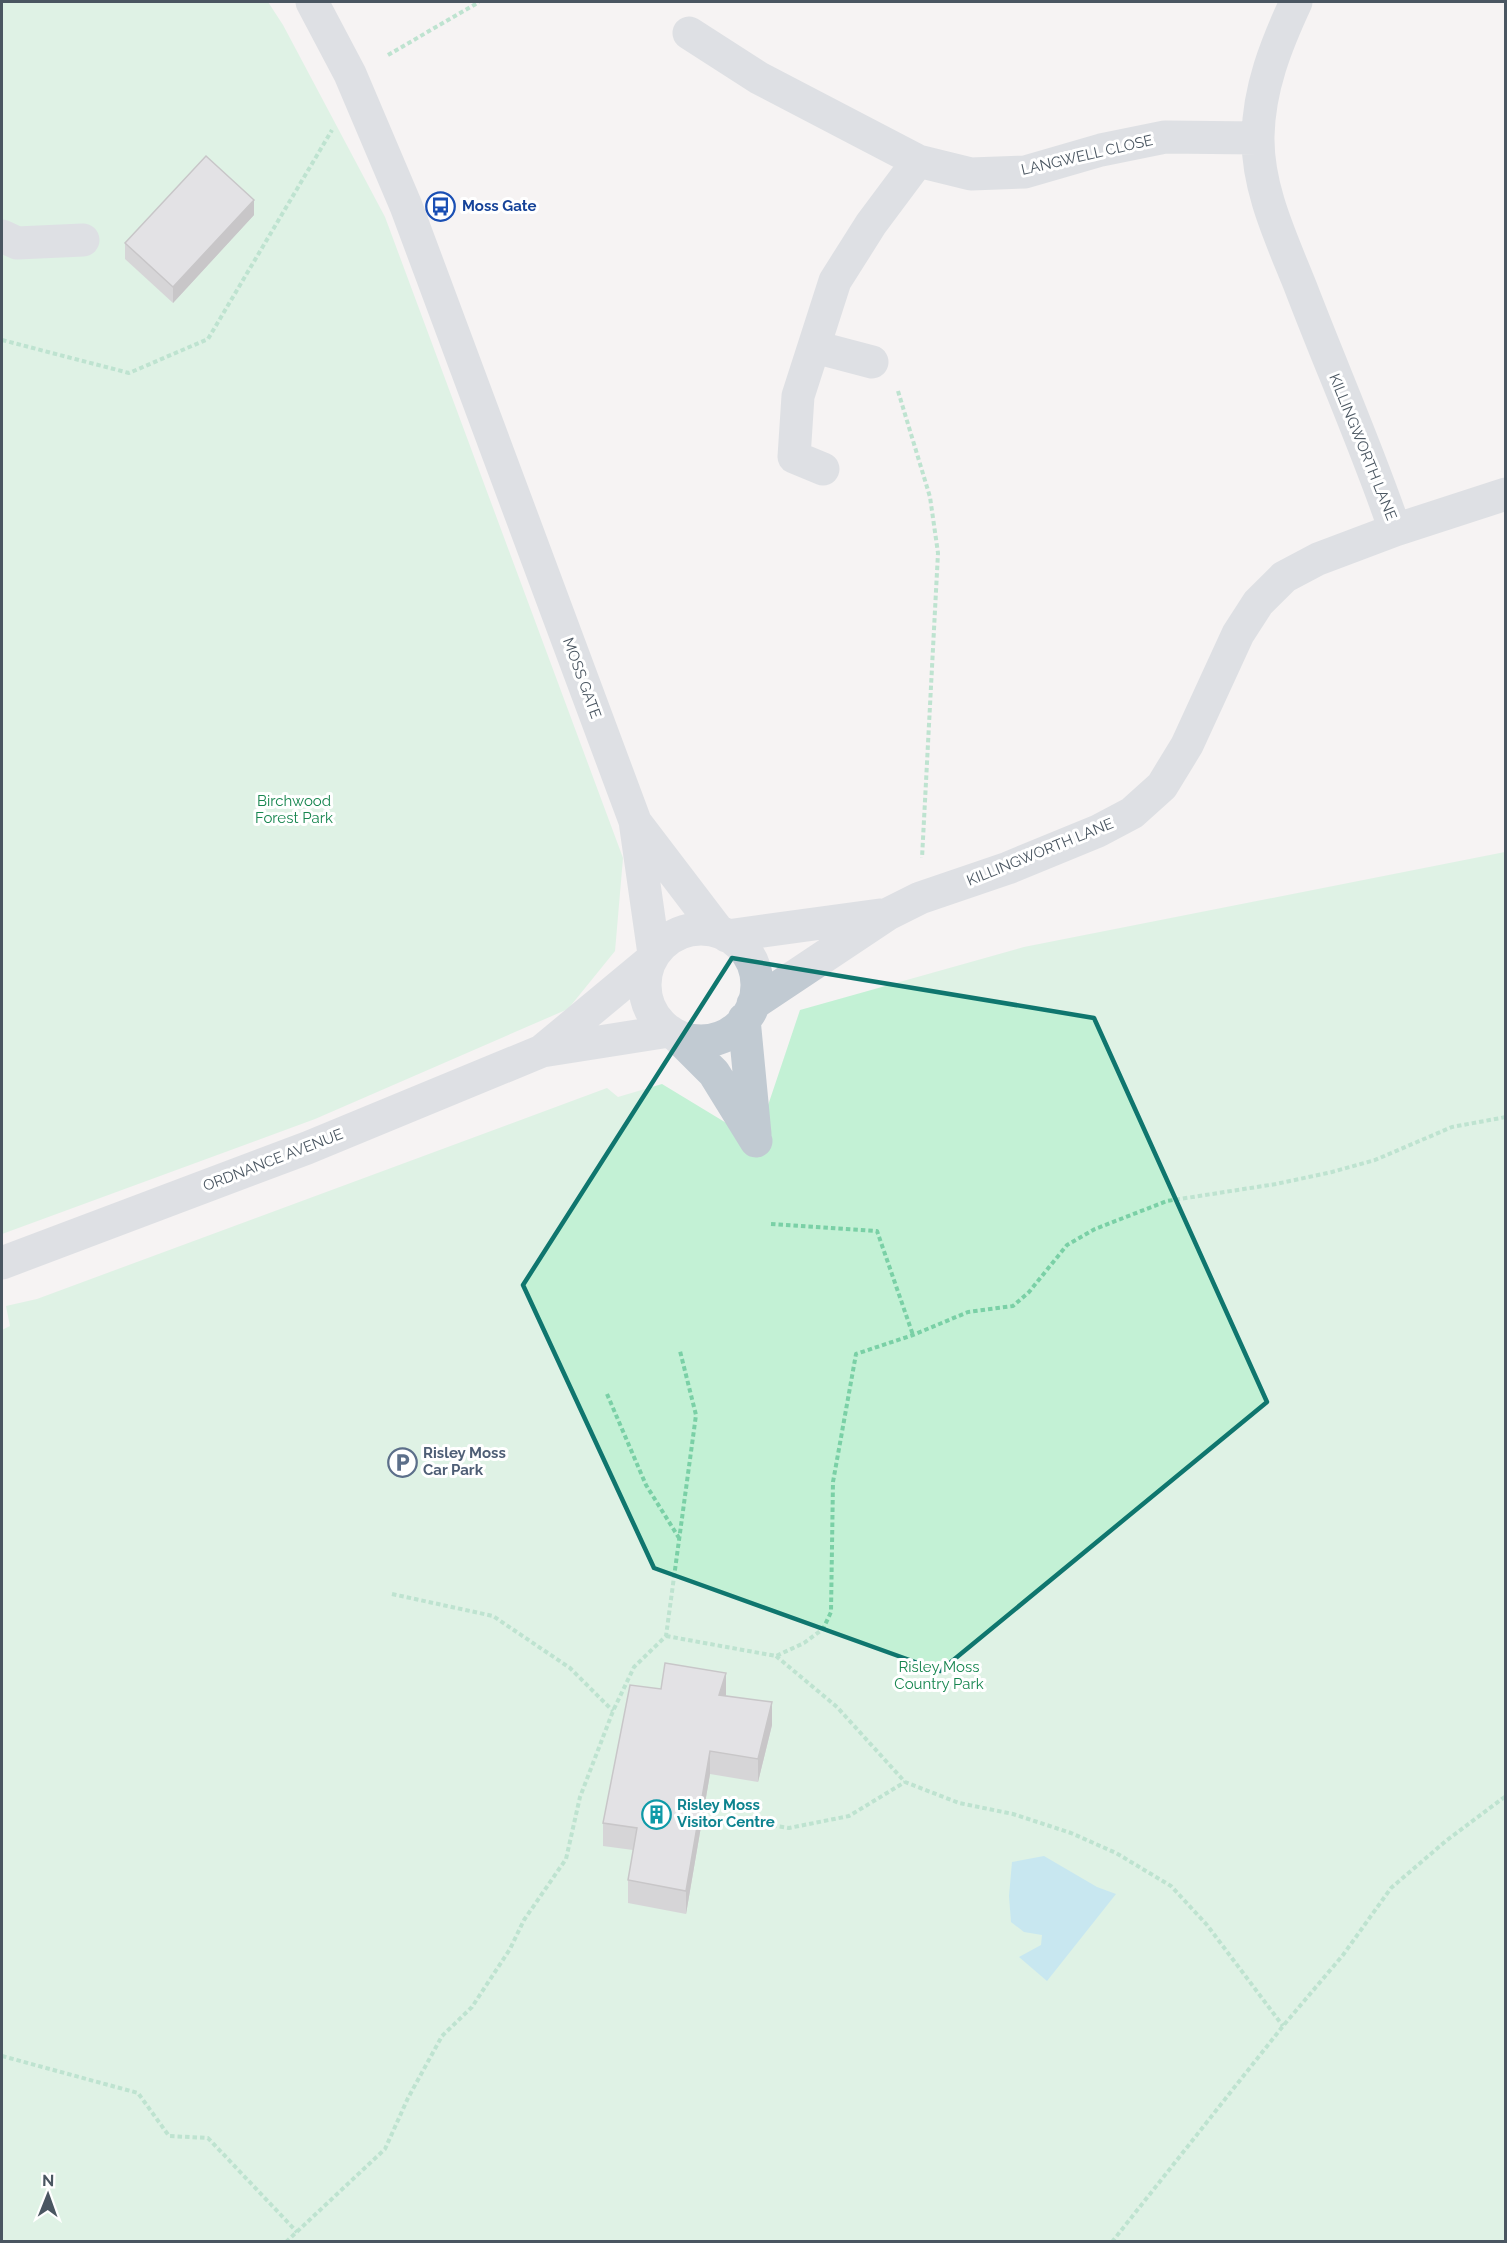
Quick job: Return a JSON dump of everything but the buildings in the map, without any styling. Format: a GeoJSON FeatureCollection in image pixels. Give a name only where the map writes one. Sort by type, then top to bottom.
{"type":"FeatureCollection","features":[{"type":"Feature","properties":{"kind":"street","name":"MOSS GATE"},"geometry":{"type":"LineString","coordinates":[[312,2],[350,74],[406,206],[635,821],[652,958]]}},
{"type":"Feature","properties":{"kind":"street","name":"KILLINGWORTH LANE"},"geometry":{"type":"LineString","coordinates":[[749,1012],[888,914],[920,898],[1008,868],[1098,831],[1132,813],[1162,786],[1187,745],[1238,634],[1258,603],[1284,577],[1318,559],[1395,530],[1376,475],[1341,394],[1275,219],[1259,164],[1259,109],[1276,44],[1296,2]]}},
{"type":"Feature","properties":{"kind":"street","name":"LANGWELL CLOSE"},"geometry":{"type":"LineString","coordinates":[[689,33],[759,78],[918,161],[971,174],[1025,172],[1101,150],[1165,137],[1258,138]]}},
{"type":"Feature","properties":{"kind":"street"},"geometry":{"type":"LineString","coordinates":[[823,469],[794,457],[798,396],[835,281],[871,224],[918,161]]}},
{"type":"Feature","properties":{"kind":"street"},"geometry":{"type":"LineString","coordinates":[[2,236],[17,243],[83,240]]}},
{"type":"Feature","properties":{"kind":"street"},"geometry":{"type":"LineString","coordinates":[[815,347],[872,362]]}},
{"type":"Feature","properties":{"kind":"street"},"geometry":{"type":"LineString","coordinates":[[1395,530],[1506,494]]}},
{"type":"Feature","properties":{"kind":"street","name":"MOSS GATE"},"geometry":{"type":"LineString","coordinates":[[635,821],[723,934]]}},
{"type":"Feature","properties":{"kind":"street","name":"KILLINGWORTH LANE"},"geometry":{"type":"LineString","coordinates":[[723,934],[888,914]]}},
{"type":"Feature","properties":{"kind":"street"},"geometry":{"type":"LineString","coordinates":[[701,929],[723,934],[740,946],[750,958],[755,973],[756,989],[749,1012],[756,1141],[714,1073],[655,1018],[646,1000],[645,981],[652,958],[666,941],[683,932],[701,929]]}},
{"type":"Feature","properties":{"kind":"street","name":"ORDNANCE AVENUE"},"geometry":{"type":"LineString","coordinates":[[542,1052],[652,958]]}},
{"type":"Feature","properties":{"kind":"street"},"geometry":{"type":"LineString","coordinates":[[673,1033],[695,1041],[714,1040],[731,1032],[749,1012]]}},
{"type":"Feature","properties":{"kind":"street","name":"ORDNANCE AVENUE"},"geometry":{"type":"LineString","coordinates":[[2,1263],[307,1148],[542,1052],[673,1033]]}},
{"type":"Feature","properties":{"kind":"path"},"geometry":{"type":"LineString","coordinates":[[388,55],[479,2]]}},
{"type":"Feature","properties":{"kind":"path"},"geometry":{"type":"LineString","coordinates":[[2,340],[129,374],[208,339],[335,125]]}},
{"type":"Feature","properties":{"kind":"path"},"geometry":{"type":"LineString","coordinates":[[872,362],[896,385],[930,497],[938,554],[920,898]]}},
{"type":"Feature","properties":{"kind":"path"},"geometry":{"type":"LineString","coordinates":[[776,1656],[804,1642],[823,1629],[831,1612],[833,1482],[856,1354],[913,1335],[968,1312],[1013,1306],[1029,1292],[1067,1245],[1095,1229],[1167,1201],[1276,1184],[1332,1172],[1375,1160],[1452,1127],[1506,1117]]}},
{"type":"Feature","properties":{"kind":"path"},"geometry":{"type":"LineString","coordinates":[[771,1224],[877,1231],[913,1335]]}},
{"type":"Feature","properties":{"kind":"path"},"geometry":{"type":"LineString","coordinates":[[286,2241],[386,2149],[408,2098],[442,2036],[472,2007],[510,1949],[525,1920],[566,1859],[580,1797],[613,1711],[634,1667],[666,1636],[696,1415],[680,1351]]}},
{"type":"Feature","properties":{"kind":"path"},"geometry":{"type":"LineString","coordinates":[[607,1394],[646,1485],[679,1539]]}},
{"type":"Feature","properties":{"kind":"path"},"geometry":{"type":"LineString","coordinates":[[392,1594],[493,1616],[570,1668],[613,1711]]}},
{"type":"Feature","properties":{"kind":"path"},"geometry":{"type":"LineString","coordinates":[[666,1636],[776,1656],[837,1707],[904,1782],[959,1803],[1013,1814],[1071,1833],[1116,1853],[1171,1886],[1207,1925],[1283,2026]]}},
{"type":"Feature","properties":{"kind":"path"},"geometry":{"type":"LineString","coordinates":[[750,1822],[789,1827],[849,1816],[904,1782]]}},
{"type":"Feature","properties":{"kind":"path"},"geometry":{"type":"LineString","coordinates":[[1113,2241],[1283,2026],[1343,1955],[1390,1888],[1447,1840],[1506,1796]]}},
{"type":"Feature","properties":{"kind":"path"},"geometry":{"type":"LineString","coordinates":[[2,2056],[138,2093],[169,2136],[208,2138],[297,2232]]}},
{"type":"Feature","properties":{"kind":"highlighted area"},"geometry":{"type":"Polygon","coordinates":[[[732,958],[1094,1018],[1267,1402],[940,1671],[654,1568],[523,1285],[732,958]]]}},
{"type":"Feature","properties":{"kind":"green space","name":"Birchwood Forest Park"},"geometry":{"type":"Polygon","coordinates":[[[2,2],[268,2],[283,25],[385,217],[623,858],[615,951],[568,1009],[315,1119],[2,1234],[2,2]]]}},
{"type":"Feature","properties":{"kind":"green space","name":"Risley Moss Country Park"},"geometry":{"type":"Polygon","coordinates":[[[1505,852],[1505,2241],[2,2242],[2,1330],[10,1326],[6,1306],[37,1299],[607,1088],[618,1097],[662,1084],[756,1141],[800,1010],[1024,947],[1505,852]]]}},
{"type":"Feature","properties":{"kind":"water"},"geometry":{"type":"Polygon","coordinates":[[[1044,1856],[1097,1887],[1116,1894],[1047,1981],[1019,1957],[1041,1945],[1042,1935],[1024,1932],[1011,1922],[1009,1896],[1012,1862],[1044,1856]]]}},
{"type":"Feature","properties":{"kind":"place","name":"Moss Gate"},"geometry":{"type":"Point","coordinates":[441,206]}},
{"type":"Feature","properties":{"kind":"place","name":"Risley Moss Car Park"},"geometry":{"type":"Point","coordinates":[402,1462]}},
{"type":"Feature","properties":{"kind":"place","name":"Risley Moss Visitor Centre"},"geometry":{"type":"Point","coordinates":[656,1814]}}]}
